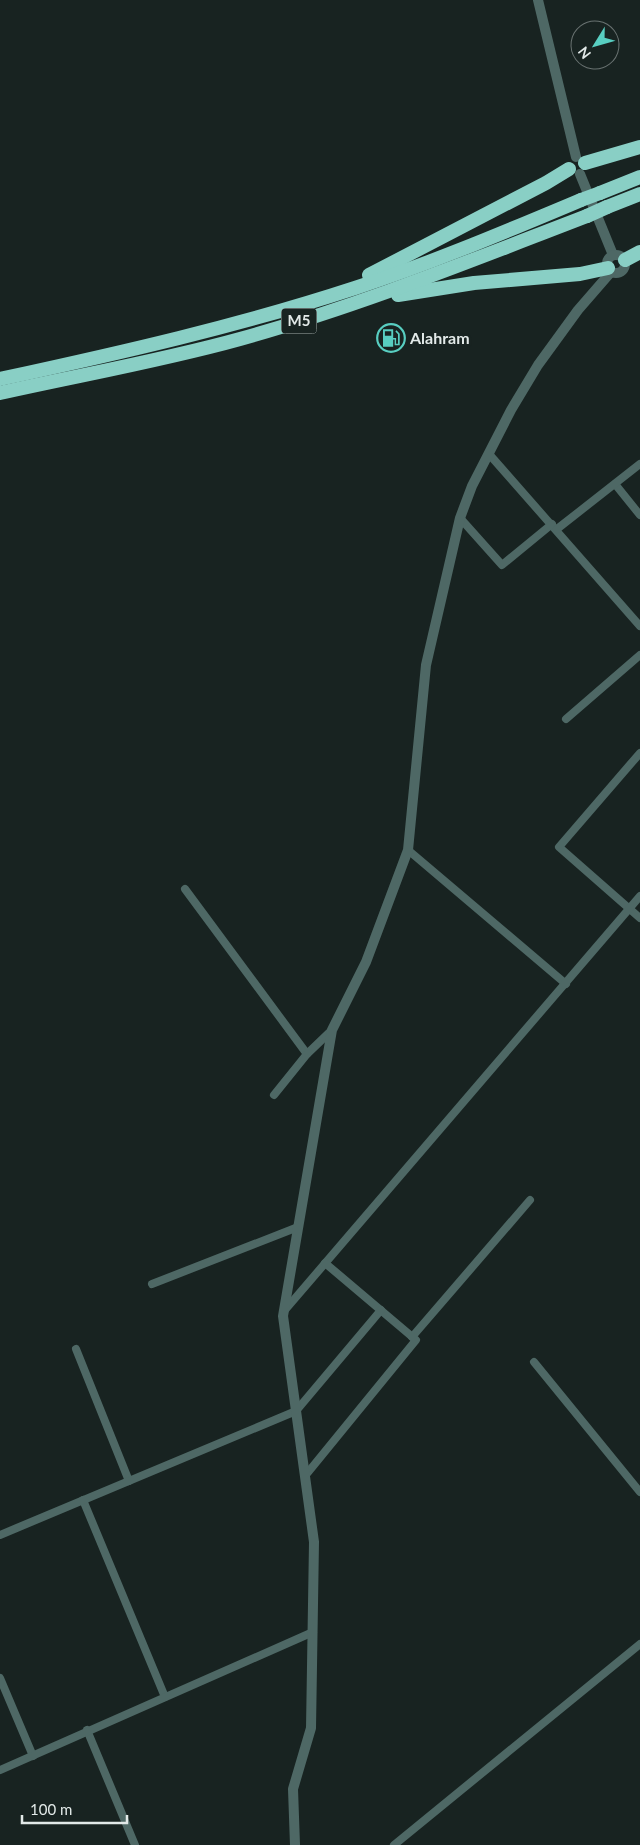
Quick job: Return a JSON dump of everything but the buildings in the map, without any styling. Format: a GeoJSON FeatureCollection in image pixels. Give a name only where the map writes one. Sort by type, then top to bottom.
{"type":"FeatureCollection","features":[{"type":"Feature","properties":{"kind":"highway"},"geometry":{"type":"LineString","coordinates":[[329,296],[577,166],[640,147]]}},
{"type":"Feature","properties":{"kind":"highway","name":"M5"},"geometry":{"type":"LineString","coordinates":[[0,379],[193,335],[329,296],[470,246],[640,177]]}},
{"type":"Feature","properties":{"kind":"highway","name":"M5"},"geometry":{"type":"LineString","coordinates":[[0,393],[197,350],[366,301],[640,194]]}},
{"type":"Feature","properties":{"kind":"highway"},"geometry":{"type":"LineString","coordinates":[[366,301],[474,283],[580,274],[614,264],[640,252]]}},
{"type":"Feature","properties":{"kind":"street"},"geometry":{"type":"LineString","coordinates":[[295,1845],[293,1789],[312,1728],[314,1542],[284,1310],[332,1030],[366,962],[408,850],[426,665],[460,518],[472,486],[512,410],[538,366],[614,264],[577,166],[538,0]]}},
{"type":"Feature","properties":{"kind":"street"},"geometry":{"type":"LineString","coordinates":[[489,454],[640,626]]}},
{"type":"Feature","properties":{"kind":"street"},"geometry":{"type":"LineString","coordinates":[[460,518],[502,565],[640,464]]}},
{"type":"Feature","properties":{"kind":"street"},"geometry":{"type":"LineString","coordinates":[[615,484],[640,515]]}},
{"type":"Feature","properties":{"kind":"street"},"geometry":{"type":"LineString","coordinates":[[566,719],[640,654]]}},
{"type":"Feature","properties":{"kind":"street"},"geometry":{"type":"LineString","coordinates":[[640,753],[559,847],[640,918]]}},
{"type":"Feature","properties":{"kind":"street"},"geometry":{"type":"LineString","coordinates":[[408,850],[566,984]]}},
{"type":"Feature","properties":{"kind":"street"},"geometry":{"type":"LineString","coordinates":[[185,890],[307,1054]]}},
{"type":"Feature","properties":{"kind":"street"},"geometry":{"type":"LineString","coordinates":[[284,1310],[640,896]]}},
{"type":"Feature","properties":{"kind":"street"},"geometry":{"type":"LineString","coordinates":[[274,1095],[307,1054],[332,1030]]}},
{"type":"Feature","properties":{"kind":"street"},"geometry":{"type":"LineString","coordinates":[[412,1337],[530,1200]]}},
{"type":"Feature","properties":{"kind":"street"},"geometry":{"type":"LineString","coordinates":[[152,1284],[298,1226]]}},
{"type":"Feature","properties":{"kind":"street"},"geometry":{"type":"LineString","coordinates":[[305,1476],[416,1340],[325,1263]]}},
{"type":"Feature","properties":{"kind":"street"},"geometry":{"type":"LineString","coordinates":[[0,1535],[296,1411],[381,1310]]}},
{"type":"Feature","properties":{"kind":"street"},"geometry":{"type":"LineString","coordinates":[[76,1350],[129,1481]]}},
{"type":"Feature","properties":{"kind":"street"},"geometry":{"type":"LineString","coordinates":[[534,1362],[640,1492]]}},
{"type":"Feature","properties":{"kind":"street"},"geometry":{"type":"LineString","coordinates":[[83,1500],[165,1696]]}},
{"type":"Feature","properties":{"kind":"street"},"geometry":{"type":"LineString","coordinates":[[0,1770],[87,1730],[313,1632]]}},
{"type":"Feature","properties":{"kind":"street"},"geometry":{"type":"LineString","coordinates":[[399,1843],[640,1644]]}},
{"type":"Feature","properties":{"kind":"street"},"geometry":{"type":"LineString","coordinates":[[0,1678],[33,1756]]}},
{"type":"Feature","properties":{"kind":"street"},"geometry":{"type":"LineString","coordinates":[[87,1730],[135,1845]]}},
{"type":"Feature","properties":{"kind":"place","name":"Alahram"},"geometry":{"type":"Point","coordinates":[391,338]}}]}
